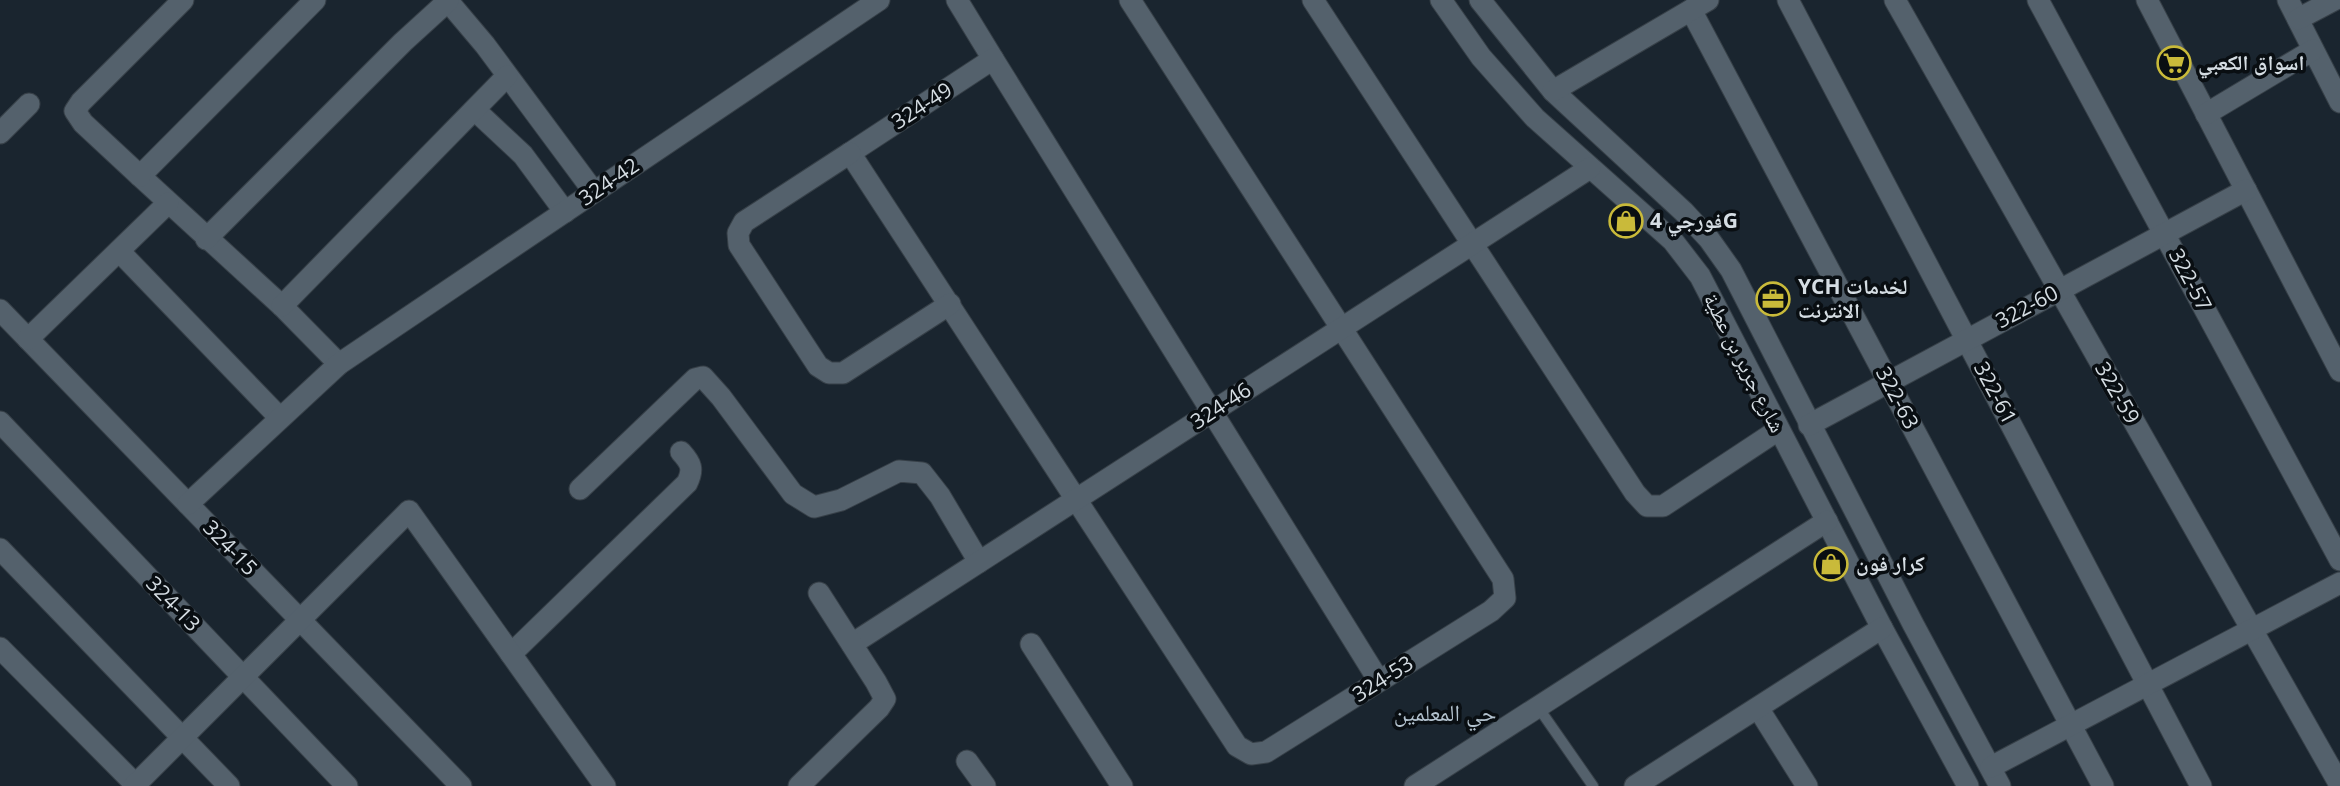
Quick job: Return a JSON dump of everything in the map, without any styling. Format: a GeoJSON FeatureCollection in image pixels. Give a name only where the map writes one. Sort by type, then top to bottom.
{"type":"FeatureCollection","features":[{"type":"Feature","properties":{"kind":"street"},"geometry":{"type":"LineString","coordinates":[[183,0],[75,111],[83,123],[206,239],[282,306],[339,364]]}},
{"type":"Feature","properties":{"kind":"street"},"geometry":{"type":"LineString","coordinates":[[140,176],[315,0]]}},
{"type":"Feature","properties":{"kind":"street","name":"324-42"},"geometry":{"type":"LineString","coordinates":[[188,504],[339,364],[879,0]]}},
{"type":"Feature","properties":{"kind":"street"},"geometry":{"type":"LineString","coordinates":[[957,0],[1379,681]]}},
{"type":"Feature","properties":{"kind":"street"},"geometry":{"type":"LineString","coordinates":[[1130,0],[1342,328]]}},
{"type":"Feature","properties":{"kind":"street"},"geometry":{"type":"LineString","coordinates":[[1313,0],[1634,493],[1647,506],[1663,506],[1778,430]]}},
{"type":"Feature","properties":{"kind":"street","name":"شارع جرير بن عطية"},"geometry":{"type":"LineString","coordinates":[[1441,0],[1482,57],[1535,118],[1673,241],[1700,276],[1882,628],[1968,786]]}},
{"type":"Feature","properties":{"kind":"street","name":"شارع جرير بن عطية"},"geometry":{"type":"LineString","coordinates":[[1480,0],[1553,91],[1693,221],[1731,270],[1809,425],[1996,776]]}},
{"type":"Feature","properties":{"kind":"street","name":"322-61"},"geometry":{"type":"LineString","coordinates":[[1788,0],[2202,786]]}},
{"type":"Feature","properties":{"kind":"street","name":"322-59"},"geometry":{"type":"LineString","coordinates":[[1895,0],[2340,785]]}},
{"type":"Feature","properties":{"kind":"street","name":"322-57"},"geometry":{"type":"LineString","coordinates":[[2038,0],[2340,560]]}},
{"type":"Feature","properties":{"kind":"street"},"geometry":{"type":"LineString","coordinates":[[2147,0],[2340,371]]}},
{"type":"Feature","properties":{"kind":"street"},"geometry":{"type":"LineString","coordinates":[[2288,0],[2340,102]]}},
{"type":"Feature","properties":{"kind":"street"},"geometry":{"type":"LineString","coordinates":[[2298,19],[2334,0]]}},
{"type":"Feature","properties":{"kind":"street"},"geometry":{"type":"LineString","coordinates":[[206,239],[403,42],[448,1],[508,76],[594,192]]}},
{"type":"Feature","properties":{"kind":"street"},"geometry":{"type":"LineString","coordinates":[[1553,91],[1700,5]]}},
{"type":"Feature","properties":{"kind":"street","name":"322-63"},"geometry":{"type":"LineString","coordinates":[[1700,5],[1889,382],[2103,786]]}},
{"type":"Feature","properties":{"kind":"street"},"geometry":{"type":"LineString","coordinates":[[2206,114],[2313,50]]}},
{"type":"Feature","properties":{"kind":"street","name":"324-49"},"geometry":{"type":"LineString","coordinates":[[950,304],[843,373],[829,373],[818,366],[739,245],[738,233],[744,222],[993,59]]}},
{"type":"Feature","properties":{"kind":"street"},"geometry":{"type":"LineString","coordinates":[[282,306],[508,76]]}},
{"type":"Feature","properties":{"kind":"street"},"geometry":{"type":"LineString","coordinates":[[0,133],[29,104]]}},
{"type":"Feature","properties":{"kind":"street"},"geometry":{"type":"LineString","coordinates":[[476,111],[523,155],[565,212]]}},
{"type":"Feature","properties":{"kind":"street"},"geometry":{"type":"LineString","coordinates":[[850,153],[1075,500]]}},
{"type":"Feature","properties":{"kind":"street","name":"324-46"},"geometry":{"type":"LineString","coordinates":[[852,644],[1590,167]]}},
{"type":"Feature","properties":{"kind":"street","name":"322-60"},"geometry":{"type":"LineString","coordinates":[[1809,425],[2246,190]]}},
{"type":"Feature","properties":{"kind":"street"},"geometry":{"type":"LineString","coordinates":[[28,339],[168,203]]}},
{"type":"Feature","properties":{"kind":"street"},"geometry":{"type":"LineString","coordinates":[[118,251],[280,418]]}},
{"type":"Feature","properties":{"kind":"street","name":"324-15"},"geometry":{"type":"LineString","coordinates":[[0,310],[461,786]]}},
{"type":"Feature","properties":{"kind":"street"},"geometry":{"type":"LineString","coordinates":[[1725,323],[1751,310]]}},
{"type":"Feature","properties":{"kind":"street","name":"324-53"},"geometry":{"type":"LineString","coordinates":[[1075,500],[1237,746],[1251,754],[1266,752],[1491,611],[1505,598],[1503,579],[1342,328]]}},
{"type":"Feature","properties":{"kind":"street"},"geometry":{"type":"LineString","coordinates":[[580,489],[695,379],[703,377],[793,494],[814,507],[841,500],[900,471],[922,473],[940,496],[979,562]]}},
{"type":"Feature","properties":{"kind":"street","name":"324-13"},"geometry":{"type":"LineString","coordinates":[[0,422],[347,786]]}},
{"type":"Feature","properties":{"kind":"street"},"geometry":{"type":"LineString","coordinates":[[511,654],[687,483],[692,472],[690,462],[681,452]]}},
{"type":"Feature","properties":{"kind":"street"},"geometry":{"type":"LineString","coordinates":[[0,648],[135,786],[410,510],[605,786]]}},
{"type":"Feature","properties":{"kind":"street"},"geometry":{"type":"LineString","coordinates":[[1415,786],[1827,521]]}},
{"type":"Feature","properties":{"kind":"street"},"geometry":{"type":"LineString","coordinates":[[0,549],[229,786]]}},
{"type":"Feature","properties":{"kind":"street"},"geometry":{"type":"LineString","coordinates":[[1996,776],[2070,725],[2340,583]]}},
{"type":"Feature","properties":{"kind":"street"},"geometry":{"type":"LineString","coordinates":[[799,786],[885,699],[819,593]]}},
{"type":"Feature","properties":{"kind":"street"},"geometry":{"type":"LineString","coordinates":[[1635,786],[1882,628]]}},
{"type":"Feature","properties":{"kind":"street"},"geometry":{"type":"LineString","coordinates":[[1031,644],[1122,786]]}},
{"type":"Feature","properties":{"kind":"street"},"geometry":{"type":"LineString","coordinates":[[1758,708],[1807,786]]}},
{"type":"Feature","properties":{"kind":"street"},"geometry":{"type":"LineString","coordinates":[[1936,726],[1958,709]]}},
{"type":"Feature","properties":{"kind":"street"},"geometry":{"type":"LineString","coordinates":[[967,761],[985,786]]}},
{"type":"Feature","properties":{"kind":"lane"},"geometry":{"type":"LineString","coordinates":[[1538,707],[1593,786]]}},
{"type":"Feature","properties":{"kind":"place","name":"اسواق الكعبي"},"geometry":{"type":"Point","coordinates":[2174,63]}},
{"type":"Feature","properties":{"kind":"place","name":"فورجي 4G"},"geometry":{"type":"Point","coordinates":[1626,221]}},
{"type":"Feature","properties":{"kind":"place","name":"YCH لخدمات الانترنت"},"geometry":{"type":"Point","coordinates":[1773,299]}},
{"type":"Feature","properties":{"kind":"place","name":"كرار فون"},"geometry":{"type":"Point","coordinates":[1831,564]}},
{"type":"Feature","properties":{"kind":"district","name":"حي المعلمين"},"geometry":{"type":"Point","coordinates":[1445,713]}}]}
